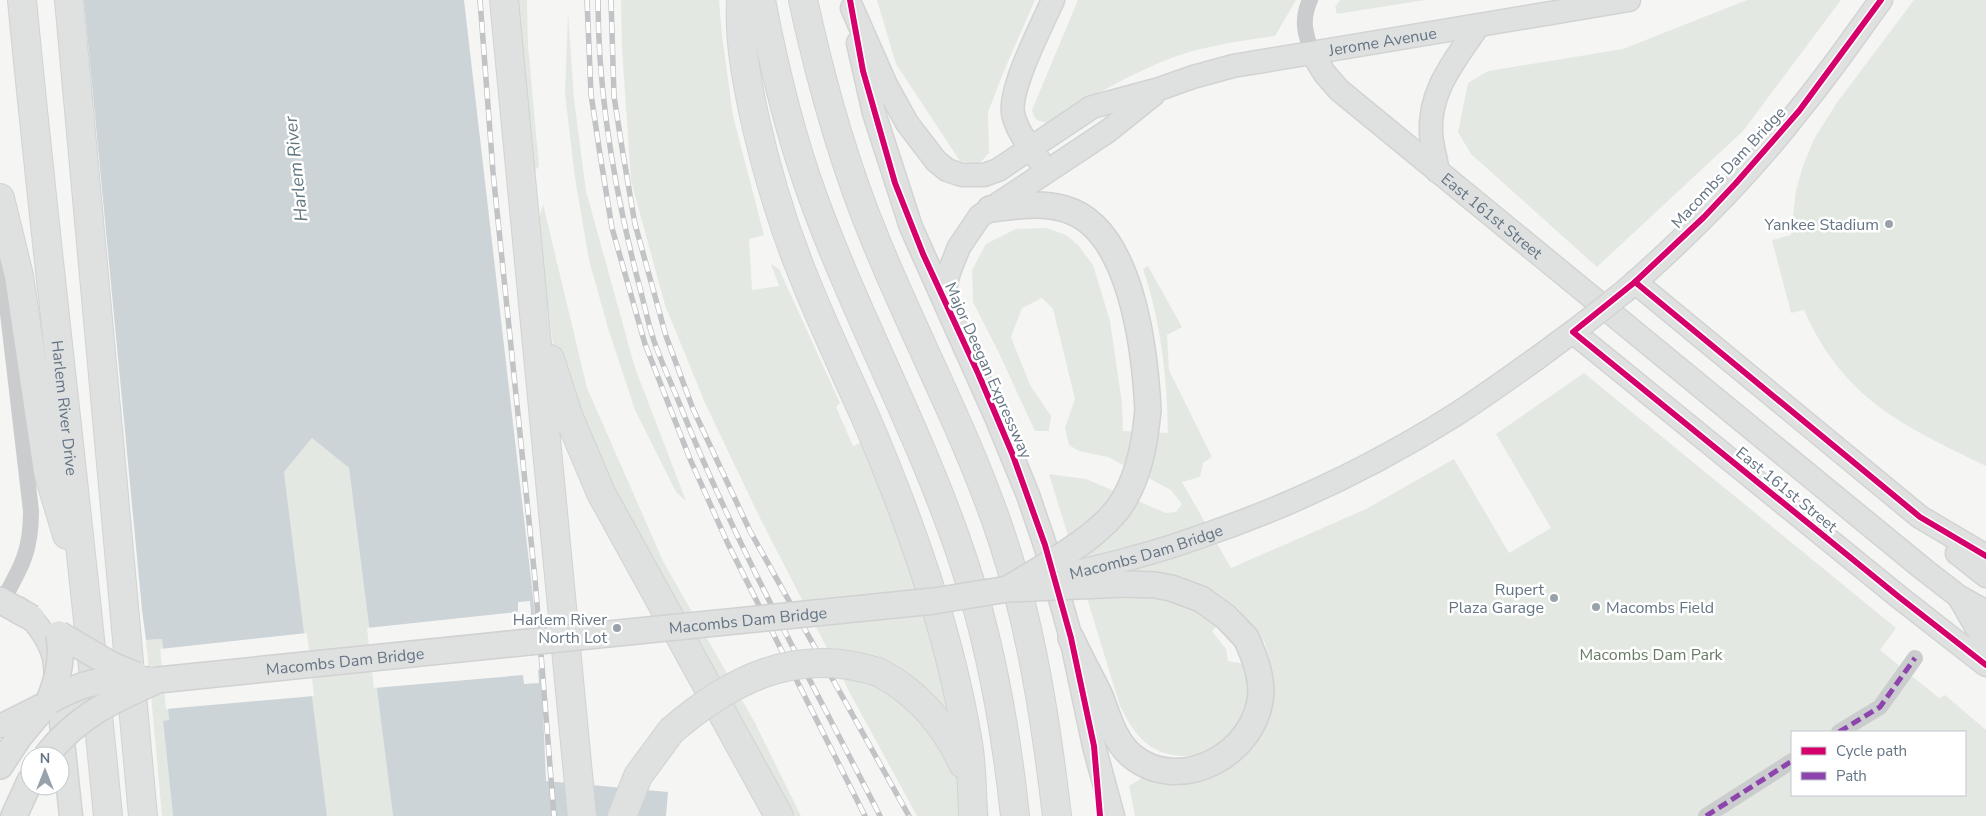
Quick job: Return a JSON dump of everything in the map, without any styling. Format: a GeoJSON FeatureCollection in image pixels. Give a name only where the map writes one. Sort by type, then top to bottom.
{"type":"FeatureCollection","features":[{"type":"Feature","properties":{"kind":"highway","name":"Harlem River Drive"},"geometry":{"type":"LineString","coordinates":[[22,0],[32,108],[87,602],[108,816]]}},
{"type":"Feature","properties":{"kind":"highway"},"geometry":{"type":"LineString","coordinates":[[56,0],[74,64]]}},
{"type":"Feature","properties":{"kind":"highway"},"geometry":{"type":"LineString","coordinates":[[69,0],[143,816]]}},
{"type":"Feature","properties":{"kind":"highway"},"geometry":{"type":"LineString","coordinates":[[504,0],[582,816]]}},
{"type":"Feature","properties":{"kind":"highway"},"geometry":{"type":"LineString","coordinates":[[742,0],[740,24],[746,74],[757,128],[776,198],[803,276],[866,418],[907,521],[934,601],[953,672],[968,744],[973,816]]}},
{"type":"Feature","properties":{"kind":"highway"},"geometry":{"type":"LineString","coordinates":[[761,0],[781,92],[814,198],[843,272],[939,496],[964,564],[994,675],[1010,772],[1015,816]]}},
{"type":"Feature","properties":{"kind":"highway"},"geometry":{"type":"LineString","coordinates":[[803,0],[831,112],[861,204],[889,273],[976,470],[1003,541],[1022,610],[1040,690],[1057,816]]}},
{"type":"Feature","properties":{"kind":"highway"},"geometry":{"type":"LineString","coordinates":[[0,198],[19,276],[48,472],[87,602]]}},
{"type":"Feature","properties":{"kind":"highway"},"geometry":{"type":"LineString","coordinates":[[531,287],[561,395],[588,466],[616,521],[779,816]]}},
{"type":"Feature","properties":{"kind":"highway"},"geometry":{"type":"LineString","coordinates":[[622,816],[638,776],[671,731],[688,716],[728,688],[746,680],[791,666],[814,663],[856,665],[895,681],[912,693],[938,721],[960,756],[971,781]]}},
{"type":"Feature","properties":{"kind":"main road"},"geometry":{"type":"LineString","coordinates":[[1046,172],[1016,124],[1013,114],[1013,99],[1017,82],[1054,0]]}},
{"type":"Feature","properties":{"kind":"main road","name":"Jerome Avenue"},"geometry":{"type":"LineString","coordinates":[[851,4],[900,111],[930,154],[941,166],[962,175],[984,175],[998,170],[1092,107],[1159,89],[1211,71],[1629,0]]}},
{"type":"Feature","properties":{"kind":"main road","name":"Macombs Dam Bridge"},"geometry":{"type":"LineString","coordinates":[[158,680],[934,601],[1008,589],[1160,550],[1234,524],[1300,497],[1437,426],[1480,399],[1536,359],[1630,286],[1704,217],[1766,151],[1799,111],[1881,0]]}},
{"type":"Feature","properties":{"kind":"main road","name":"Major Deegan Expressway"},"geometry":{"type":"LineString","coordinates":[[851,4],[863,71],[885,149],[911,227],[978,373],[1028,495],[1044,544],[1071,638],[1094,746],[1112,816]]}},
{"type":"Feature","properties":{"kind":"main road"},"geometry":{"type":"LineString","coordinates":[[1438,172],[1431,135],[1431,122],[1436,95],[1448,70],[1478,26]]}},
{"type":"Feature","properties":{"kind":"main road","name":"East 161st Street"},"geometry":{"type":"LineString","coordinates":[[1312,53],[1325,74],[1339,90],[1958,596],[1986,612]]}},
{"type":"Feature","properties":{"kind":"main road","name":"Jerome Avenue"},"geometry":{"type":"LineString","coordinates":[[943,297],[949,272],[959,247],[972,226],[990,209],[1108,131],[1159,89]]}},
{"type":"Feature","properties":{"kind":"main road"},"geometry":{"type":"LineString","coordinates":[[990,209],[1030,205],[1066,209],[1088,220],[1098,229],[1120,263],[1130,297],[1138,326],[1148,410],[1146,434],[1140,460],[1125,499],[1117,510],[1096,531],[1008,589]]}},
{"type":"Feature","properties":{"kind":"main road"},"geometry":{"type":"LineString","coordinates":[[1630,286],[1920,517],[1959,554],[1986,576]]}},
{"type":"Feature","properties":{"kind":"main road","name":"East 161st Street"},"geometry":{"type":"LineString","coordinates":[[1578,328],[1922,616],[1986,666]]}},
{"type":"Feature","properties":{"kind":"main road"},"geometry":{"type":"LineString","coordinates":[[1920,517],[1986,556]]}},
{"type":"Feature","properties":{"kind":"main road"},"geometry":{"type":"LineString","coordinates":[[1008,589],[1125,584],[1155,585],[1187,593],[1214,607],[1246,638],[1257,663],[1261,692],[1251,727],[1237,747],[1216,761],[1201,768],[1177,772],[1152,767],[1140,762],[1123,746],[1109,724],[1100,697],[1071,638]]}},
{"type":"Feature","properties":{"kind":"main road"},"geometry":{"type":"LineString","coordinates":[[1958,596],[1986,600]]}},
{"type":"Feature","properties":{"kind":"main road"},"geometry":{"type":"LineString","coordinates":[[1958,596],[1986,644]]}},
{"type":"Feature","properties":{"kind":"main road"},"geometry":{"type":"LineString","coordinates":[[1,599],[102,660],[128,673],[158,680]]}},
{"type":"Feature","properties":{"kind":"main road"},"geometry":{"type":"LineString","coordinates":[[1,599],[22,610],[38,626],[51,648],[70,816]]}},
{"type":"Feature","properties":{"kind":"main road"},"geometry":{"type":"LineString","coordinates":[[0,766],[6,754],[39,710],[60,666],[59,634]]}},
{"type":"Feature","properties":{"kind":"main road"},"geometry":{"type":"LineString","coordinates":[[51,746],[102,660]]}},
{"type":"Feature","properties":{"kind":"main road"},"geometry":{"type":"LineString","coordinates":[[0,726],[39,710],[88,683],[116,679],[158,680]]}},
{"type":"Feature","properties":{"kind":"main road"},"geometry":{"type":"LineString","coordinates":[[54,746],[83,718],[117,698],[158,680]]}},
{"type":"Feature","properties":{"kind":"main road"},"geometry":{"type":"LineString","coordinates":[[1094,746],[1100,816]]}},
{"type":"Feature","properties":{"kind":"main road"},"geometry":{"type":"LineString","coordinates":[[14,816],[23,796]]}},
{"type":"Feature","properties":{"kind":"street"},"geometry":{"type":"LineString","coordinates":[[1310,0],[1306,10],[1304,26],[1312,53]]}},
{"type":"Feature","properties":{"kind":"street"},"geometry":{"type":"LineString","coordinates":[[0,245],[31,511],[30,544],[18,574],[1,599]]}},
{"type":"Feature","properties":{"kind":"street"},"geometry":{"type":"LineString","coordinates":[[1842,731],[1880,707],[1915,658]]}},
{"type":"Feature","properties":{"kind":"street"},"geometry":{"type":"LineString","coordinates":[[1706,816],[1791,762]]}},
{"type":"Feature","properties":{"kind":"green space"},"geometry":{"type":"Polygon","coordinates":[[[492,0],[527,0],[528,45],[539,166],[527,180],[492,0]]]}},
{"type":"Feature","properties":{"kind":"green space"},"geometry":{"type":"Polygon","coordinates":[[[621,0],[719,0],[733,116],[764,235],[749,239],[752,290],[779,286],[771,264],[779,269],[840,403],[836,407],[853,446],[888,431],[984,778],[989,816],[917,816],[851,695],[760,518],[705,403],[665,305],[631,181],[622,49],[621,0]]]}},
{"type":"Feature","properties":{"kind":"green space"},"geometry":{"type":"Polygon","coordinates":[[[877,0],[1035,0],[988,112],[989,153],[979,164],[960,161],[896,64],[877,0]]]}},
{"type":"Feature","properties":{"kind":"green space"},"geometry":{"type":"Polygon","coordinates":[[[1078,0],[1296,0],[1275,36],[1211,47],[1174,57],[1125,79],[1049,123],[1042,122],[1036,118],[1032,110],[1078,0]]]}},
{"type":"Feature","properties":{"kind":"green space"},"geometry":{"type":"Polygon","coordinates":[[[1340,0],[1425,0],[1337,14],[1335,7],[1340,0]]]}},
{"type":"Feature","properties":{"kind":"green space"},"geometry":{"type":"Polygon","coordinates":[[[1747,0],[1841,0],[1743,131],[1597,267],[1471,154],[1458,132],[1468,83],[1488,71],[1623,49],[1747,0]]]}},
{"type":"Feature","properties":{"kind":"green space","name":"Yankee Stadium"},"geometry":{"type":"Polygon","coordinates":[[[1914,0],[1986,0],[1986,466],[1902,422],[1857,388],[1838,367],[1820,341],[1804,310],[1791,313],[1772,240],[1791,235],[1796,190],[1814,139],[1836,104],[1914,0]]]}},
{"type":"Feature","properties":{"kind":"green space"},"geometry":{"type":"Polygon","coordinates":[[[568,14],[574,99],[586,191],[635,368],[686,501],[676,492],[635,410],[608,328],[589,260],[575,178],[565,94],[568,14]]]}},
{"type":"Feature","properties":{"kind":"green space"},"geometry":{"type":"Polygon","coordinates":[[[543,204],[587,388],[663,561],[754,721],[801,816],[792,816],[611,491],[554,353],[538,223],[543,204]]]}},
{"type":"Feature","properties":{"kind":"green space","name":"Macombs Dam Park"},"geometry":{"type":"Polygon","coordinates":[[[1046,228],[1066,235],[1078,245],[1093,265],[1110,321],[1122,403],[1123,431],[1168,433],[1166,391],[1159,329],[1143,269],[1148,266],[1182,327],[1167,335],[1169,370],[1212,457],[1203,463],[1200,477],[1182,482],[1231,568],[1366,509],[1454,459],[1509,553],[1551,528],[1496,434],[1584,373],[1896,628],[1880,650],[1939,698],[1945,695],[1986,730],[1986,816],[1135,816],[1129,786],[1145,776],[1183,783],[1220,774],[1245,757],[1269,721],[1274,680],[1265,643],[1237,607],[1212,631],[1226,649],[1228,661],[1245,664],[1247,690],[1245,711],[1239,722],[1228,738],[1213,750],[1193,756],[1167,754],[1146,743],[1128,721],[1120,706],[1049,474],[1086,479],[1166,513],[1176,512],[1182,504],[1171,490],[1108,457],[1079,451],[1069,445],[1065,428],[1075,399],[1053,309],[1042,298],[1022,308],[1011,337],[1030,385],[1051,416],[1049,431],[1035,431],[973,302],[972,270],[986,244],[1016,229],[1046,228]]]}},
{"type":"Feature","properties":{"kind":"green space"},"geometry":{"type":"Polygon","coordinates":[[[312,438],[349,468],[393,816],[327,816],[284,472],[312,438]]]}},
{"type":"Feature","properties":{"kind":"green space"},"geometry":{"type":"Polygon","coordinates":[[[162,639],[169,721],[163,722],[173,816],[162,816],[146,640],[162,639]]]}},
{"type":"Feature","properties":{"kind":"water","name":"Harlem River"},"geometry":{"type":"Polygon","coordinates":[[[84,0],[464,0],[533,596],[542,687],[546,781],[668,792],[666,816],[393,816],[349,468],[312,438],[284,472],[327,816],[173,816],[163,721],[169,720],[162,639],[146,640],[142,610],[84,0]]]}},
{"type":"Feature","properties":{"kind":"pier"},"geometry":{"type":"Polygon","coordinates":[[[530,601],[531,615],[537,615],[542,669],[538,670],[539,683],[524,684],[523,675],[374,688],[367,628],[518,612],[518,602],[530,601]]]}},
{"type":"Feature","properties":{"kind":"pier"},"geometry":{"type":"Polygon","coordinates":[[[307,633],[314,696],[166,709],[160,649],[307,633]]]}},
{"type":"Feature","properties":{"kind":"railway"},"geometry":{"type":"LineString","coordinates":[[480,0],[493,172],[535,579],[554,816]]}},
{"type":"Feature","properties":{"kind":"railway"},"geometry":{"type":"LineString","coordinates":[[587,0],[591,94],[612,228],[645,344],[690,459],[728,544],[865,816]]}},
{"type":"Feature","properties":{"kind":"railway"},"geometry":{"type":"LineString","coordinates":[[598,0],[601,70],[609,140],[621,209],[654,341],[704,462],[751,565],[880,816]]}},
{"type":"Feature","properties":{"kind":"railway"},"geometry":{"type":"LineString","coordinates":[[611,0],[614,96],[622,148],[635,224],[666,336],[693,409],[750,531],[909,816]]}},
{"type":"Feature","properties":{"kind":"marked path"},"geometry":{"type":"LineString","coordinates":[[1841,731],[1880,707],[1915,658]]}},
{"type":"Feature","properties":{"kind":"marked path"},"geometry":{"type":"LineString","coordinates":[[1706,816],[1791,762]]}},
{"type":"Feature","properties":{"kind":"cycle path"},"geometry":{"type":"LineString","coordinates":[[850,0],[863,71],[895,183],[923,254],[978,373],[1012,453],[1045,545],[1071,638],[1094,746],[1100,816]]}},
{"type":"Feature","properties":{"kind":"cycle path"},"geometry":{"type":"LineString","coordinates":[[1881,0],[1799,111],[1736,183],[1704,217],[1635,282],[1573,332],[1899,597],[1986,665]]}},
{"type":"Feature","properties":{"kind":"cycle path"},"geometry":{"type":"LineString","coordinates":[[1635,282],[1920,517],[1986,556]]}},
{"type":"Feature","properties":{"kind":"place","name":"Yankee Stadium"},"geometry":{"type":"Point","coordinates":[1889,224]}},
{"type":"Feature","properties":{"kind":"place","name":"Rupert Plaza Garage"},"geometry":{"type":"Point","coordinates":[1554,598]}},
{"type":"Feature","properties":{"kind":"place","name":"Macombs Field"},"geometry":{"type":"Point","coordinates":[1596,607]}},
{"type":"Feature","properties":{"kind":"place","name":"Harlem River North Lot"},"geometry":{"type":"Point","coordinates":[617,628]}}]}
